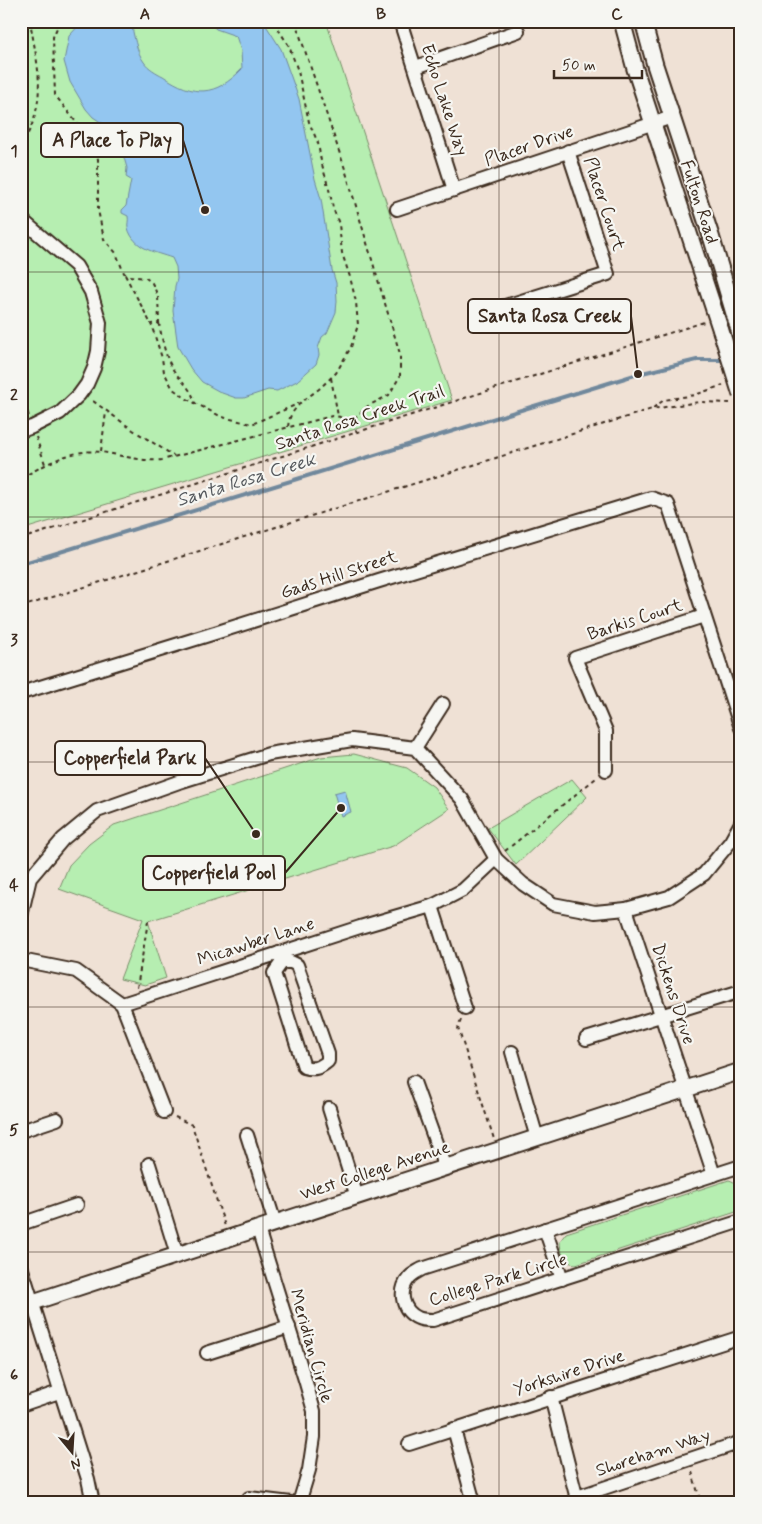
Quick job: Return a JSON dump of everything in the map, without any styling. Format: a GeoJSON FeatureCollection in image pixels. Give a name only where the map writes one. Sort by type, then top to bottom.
{"type":"FeatureCollection","features":[{"type":"Feature","properties":{"kind":"main road","name":"Fulton Road"},"geometry":{"type":"LineString","coordinates":[[622,21],[721,331],[736,399]]}},
{"type":"Feature","properties":{"kind":"main road","name":"Fulton Road"},"geometry":{"type":"LineString","coordinates":[[643,21],[740,334]]}},
{"type":"Feature","properties":{"kind":"main road","name":"West College Avenue"},"geometry":{"type":"LineString","coordinates":[[27,1304],[741,1071]]}},
{"type":"Feature","properties":{"kind":"street","name":"Echo Lake Way"},"geometry":{"type":"LineString","coordinates":[[400,21],[454,190]]}},
{"type":"Feature","properties":{"kind":"street"},"geometry":{"type":"LineString","coordinates":[[416,67],[518,31]]}},
{"type":"Feature","properties":{"kind":"street","name":"Placer Drive"},"geometry":{"type":"LineString","coordinates":[[396,209],[672,117]]}},
{"type":"Feature","properties":{"kind":"street","name":"Placer Court"},"geometry":{"type":"LineString","coordinates":[[499,308],[608,274],[568,151]]}},
{"type":"Feature","properties":{"kind":"street"},"geometry":{"type":"LineString","coordinates":[[21,219],[76,266],[91,292],[100,323],[98,351],[94,368],[83,389],[60,413],[32,427],[21,430]]}},
{"type":"Feature","properties":{"kind":"street","name":"Gads Hill Street"},"geometry":{"type":"LineString","coordinates":[[21,693],[651,498],[668,504],[704,616]]}},
{"type":"Feature","properties":{"kind":"street"},"geometry":{"type":"LineString","coordinates":[[704,616],[741,728]]}},
{"type":"Feature","properties":{"kind":"street","name":"Barkis Court"},"geometry":{"type":"LineString","coordinates":[[606,770],[606,732],[575,658],[704,616]]}},
{"type":"Feature","properties":{"kind":"street"},"geometry":{"type":"LineString","coordinates":[[416,748],[443,704]]}},
{"type":"Feature","properties":{"kind":"street"},"geometry":{"type":"LineString","coordinates":[[21,916],[26,875],[63,839],[97,811],[179,782],[269,754],[352,740],[416,748],[462,799],[496,858],[523,884],[553,904],[595,912],[626,910],[670,898],[704,874],[731,841],[741,823]]}},
{"type":"Feature","properties":{"kind":"street","name":"Micawber Lane"},"geometry":{"type":"LineString","coordinates":[[122,1004],[280,958],[432,906],[463,890],[496,858]]}},
{"type":"Feature","properties":{"kind":"street"},"geometry":{"type":"LineString","coordinates":[[432,906],[465,1008]]}},
{"type":"Feature","properties":{"kind":"street","name":"Dickens Drive"},"geometry":{"type":"LineString","coordinates":[[626,910],[686,1089]]}},
{"type":"Feature","properties":{"kind":"street"},"geometry":{"type":"LineString","coordinates":[[280,958],[297,965],[328,1054],[328,1061],[322,1066],[313,1069],[304,1067],[274,973],[280,958]]}},
{"type":"Feature","properties":{"kind":"street"},"geometry":{"type":"LineString","coordinates":[[21,960],[76,971],[122,1004],[164,1112]]}},
{"type":"Feature","properties":{"kind":"street"},"geometry":{"type":"LineString","coordinates":[[586,1039],[741,991]]}},
{"type":"Feature","properties":{"kind":"street"},"geometry":{"type":"LineString","coordinates":[[512,1052],[537,1138]]}},
{"type":"Feature","properties":{"kind":"street"},"geometry":{"type":"LineString","coordinates":[[414,1082],[445,1168]]}},
{"type":"Feature","properties":{"kind":"street"},"geometry":{"type":"LineString","coordinates":[[686,1089],[714,1175]]}},
{"type":"Feature","properties":{"kind":"street"},"geometry":{"type":"LineString","coordinates":[[329,1108],[357,1197]]}},
{"type":"Feature","properties":{"kind":"street"},"geometry":{"type":"LineString","coordinates":[[21,1131],[57,1120]]}},
{"type":"Feature","properties":{"kind":"street"},"geometry":{"type":"LineString","coordinates":[[247,1135],[275,1223]]}},
{"type":"Feature","properties":{"kind":"street"},"geometry":{"type":"LineString","coordinates":[[149,1164],[177,1255]]}},
{"type":"Feature","properties":{"kind":"street","name":"College Park Circle"},"geometry":{"type":"LineString","coordinates":[[741,1166],[422,1269],[410,1276],[403,1287],[404,1305],[417,1318],[433,1320],[741,1221]]}},
{"type":"Feature","properties":{"kind":"street"},"geometry":{"type":"LineString","coordinates":[[21,1224],[77,1205]]}},
{"type":"Feature","properties":{"kind":"street","name":"Meridian Circle"},"geometry":{"type":"LineString","coordinates":[[258,1229],[314,1411],[314,1437],[310,1462],[299,1503]]}},
{"type":"Feature","properties":{"kind":"street"},"geometry":{"type":"LineString","coordinates":[[545,1229],[562,1279]]}},
{"type":"Feature","properties":{"kind":"street"},"geometry":{"type":"LineString","coordinates":[[21,1266],[27,1304],[60,1392],[88,1479],[93,1503]]}},
{"type":"Feature","properties":{"kind":"street"},"geometry":{"type":"LineString","coordinates":[[208,1353],[289,1327]]}},
{"type":"Feature","properties":{"kind":"street","name":"Yorkshire Drive"},"geometry":{"type":"LineString","coordinates":[[409,1444],[741,1337]]}},
{"type":"Feature","properties":{"kind":"street"},"geometry":{"type":"LineString","coordinates":[[21,1404],[60,1392]]}},
{"type":"Feature","properties":{"kind":"street"},"geometry":{"type":"LineString","coordinates":[[551,1397],[578,1500]]}},
{"type":"Feature","properties":{"kind":"street"},"geometry":{"type":"LineString","coordinates":[[454,1429],[474,1503]]}},
{"type":"Feature","properties":{"kind":"street","name":"Shoreham Way"},"geometry":{"type":"LineString","coordinates":[[578,1500],[741,1442]]}},
{"type":"Feature","properties":{"kind":"street"},"geometry":{"type":"LineString","coordinates":[[249,1498],[291,1503]]}},
{"type":"Feature","properties":{"kind":"path"},"geometry":{"type":"LineString","coordinates":[[21,148],[36,115],[39,94],[30,21]]}},
{"type":"Feature","properties":{"kind":"path"},"geometry":{"type":"LineString","coordinates":[[60,21],[53,37],[55,95],[93,144],[98,159],[98,210],[104,239],[116,253],[124,273],[151,324],[162,358],[164,372],[173,389],[196,404],[222,417],[252,424],[300,403]]}},
{"type":"Feature","properties":{"kind":"path"},"geometry":{"type":"LineString","coordinates":[[273,21],[290,46],[298,71],[309,122],[318,143],[332,208],[339,224],[342,253],[356,302],[358,325],[351,347],[336,374],[300,403],[293,411],[288,427]]}},
{"type":"Feature","properties":{"kind":"path"},"geometry":{"type":"LineString","coordinates":[[294,21],[345,169],[400,354],[400,376],[389,395],[368,406],[351,422]]}},
{"type":"Feature","properties":{"kind":"path"},"geometry":{"type":"LineString","coordinates":[[21,138],[25,140]]}},
{"type":"Feature","properties":{"kind":"path"},"geometry":{"type":"LineString","coordinates":[[124,273],[129,276],[146,278],[152,283],[158,296],[160,323],[166,353],[173,370],[190,391],[196,404]]}},
{"type":"Feature","properties":{"kind":"path","name":"Santa Rosa Creek Trail"},"geometry":{"type":"LineString","coordinates":[[21,539],[706,322]]}},
{"type":"Feature","properties":{"kind":"path"},"geometry":{"type":"LineString","coordinates":[[151,324],[160,323]]}},
{"type":"Feature","properties":{"kind":"path"},"geometry":{"type":"LineString","coordinates":[[331,378],[338,416]]}},
{"type":"Feature","properties":{"kind":"path"},"geometry":{"type":"LineString","coordinates":[[652,409],[664,400],[695,395],[729,384]]}},
{"type":"Feature","properties":{"kind":"path"},"geometry":{"type":"LineString","coordinates":[[21,389],[26,404],[23,405],[29,417]]}},
{"type":"Feature","properties":{"kind":"path"},"geometry":{"type":"LineString","coordinates":[[21,607],[652,409],[736,399]]}},
{"type":"Feature","properties":{"kind":"path"},"geometry":{"type":"LineString","coordinates":[[93,401],[106,412],[175,457]]}},
{"type":"Feature","properties":{"kind":"path"},"geometry":{"type":"LineString","coordinates":[[101,452],[106,412]]}},
{"type":"Feature","properties":{"kind":"path"},"geometry":{"type":"LineString","coordinates":[[21,478],[46,464],[82,452],[101,452],[148,461],[175,457],[332,416],[344,417],[351,422],[357,432]]}},
{"type":"Feature","properties":{"kind":"path"},"geometry":{"type":"LineString","coordinates":[[35,435],[46,464]]}},
{"type":"Feature","properties":{"kind":"path"},"geometry":{"type":"LineString","coordinates":[[496,858],[606,770]]}},
{"type":"Feature","properties":{"kind":"path"},"geometry":{"type":"LineString","coordinates":[[135,1000],[148,921]]}},
{"type":"Feature","properties":{"kind":"path"},"geometry":{"type":"LineString","coordinates":[[465,1008],[458,1028],[498,1151]]}},
{"type":"Feature","properties":{"kind":"path"},"geometry":{"type":"LineString","coordinates":[[164,1112],[192,1124],[230,1238]]}},
{"type":"Feature","properties":{"kind":"path"},"geometry":{"type":"LineString","coordinates":[[688,1460],[701,1503]]}},
{"type":"Feature","properties":{"kind":"path"},"geometry":{"type":"LineString","coordinates":[[734,1503],[741,1500]]}},
{"type":"Feature","properties":{"kind":"green space"},"geometry":{"type":"Polygon","coordinates":[[[21,21],[326,21],[452,400],[21,530],[21,21]]]}},
{"type":"Feature","properties":{"kind":"green space"},"geometry":{"type":"Polygon","coordinates":[[[354,754],[407,768],[434,787],[449,809],[393,846],[148,921],[166,978],[145,985],[120,979],[143,919],[59,889],[69,865],[89,844],[114,825],[321,757],[354,754]]]}},
{"type":"Feature","properties":{"kind":"green space"},"geometry":{"type":"Polygon","coordinates":[[[572,779],[587,797],[516,865],[488,828],[572,779]]]}},
{"type":"Feature","properties":{"kind":"green space"},"geometry":{"type":"Polygon","coordinates":[[[729,1180],[737,1185],[740,1192],[741,1209],[736,1212],[576,1264],[568,1262],[564,1256],[560,1241],[566,1233],[729,1180]]]}},
{"type":"Feature","properties":{"kind":"water"},"geometry":{"type":"Polygon","coordinates":[[[83,21],[131,21],[137,48],[146,64],[174,83],[194,90],[204,91],[223,85],[242,69],[241,51],[236,36],[216,29],[207,21],[259,21],[267,27],[281,49],[299,99],[315,179],[321,199],[332,270],[336,283],[337,301],[336,312],[318,348],[319,355],[316,364],[297,381],[277,391],[268,390],[244,398],[236,398],[202,382],[191,369],[178,347],[173,311],[177,279],[176,267],[172,258],[146,249],[135,241],[131,235],[128,227],[128,216],[122,213],[122,210],[126,206],[131,180],[126,177],[127,168],[120,144],[105,125],[93,117],[86,109],[70,82],[64,61],[69,36],[83,21]]]}},
{"type":"Feature","properties":{"kind":"water"},"geometry":{"type":"Polygon","coordinates":[[[345,790],[351,812],[341,816],[334,793],[345,790]]]}},
{"type":"Feature","properties":{"kind":"waterway","name":"Santa Rosa Creek"},"geometry":{"type":"LineString","coordinates":[[21,564],[638,374],[697,360],[726,360]]}},
{"type":"Feature","properties":{"kind":"place","name":"A Place To Play"},"geometry":{"type":"Point","coordinates":[205,210]}},
{"type":"Feature","properties":{"kind":"place","name":"Santa Rosa Creek"},"geometry":{"type":"Point","coordinates":[638,374]}},
{"type":"Feature","properties":{"kind":"place","name":"Copperfield Pool"},"geometry":{"type":"Point","coordinates":[341,808]}},
{"type":"Feature","properties":{"kind":"place","name":"Copperfield Park"},"geometry":{"type":"Point","coordinates":[256,834]}}]}
